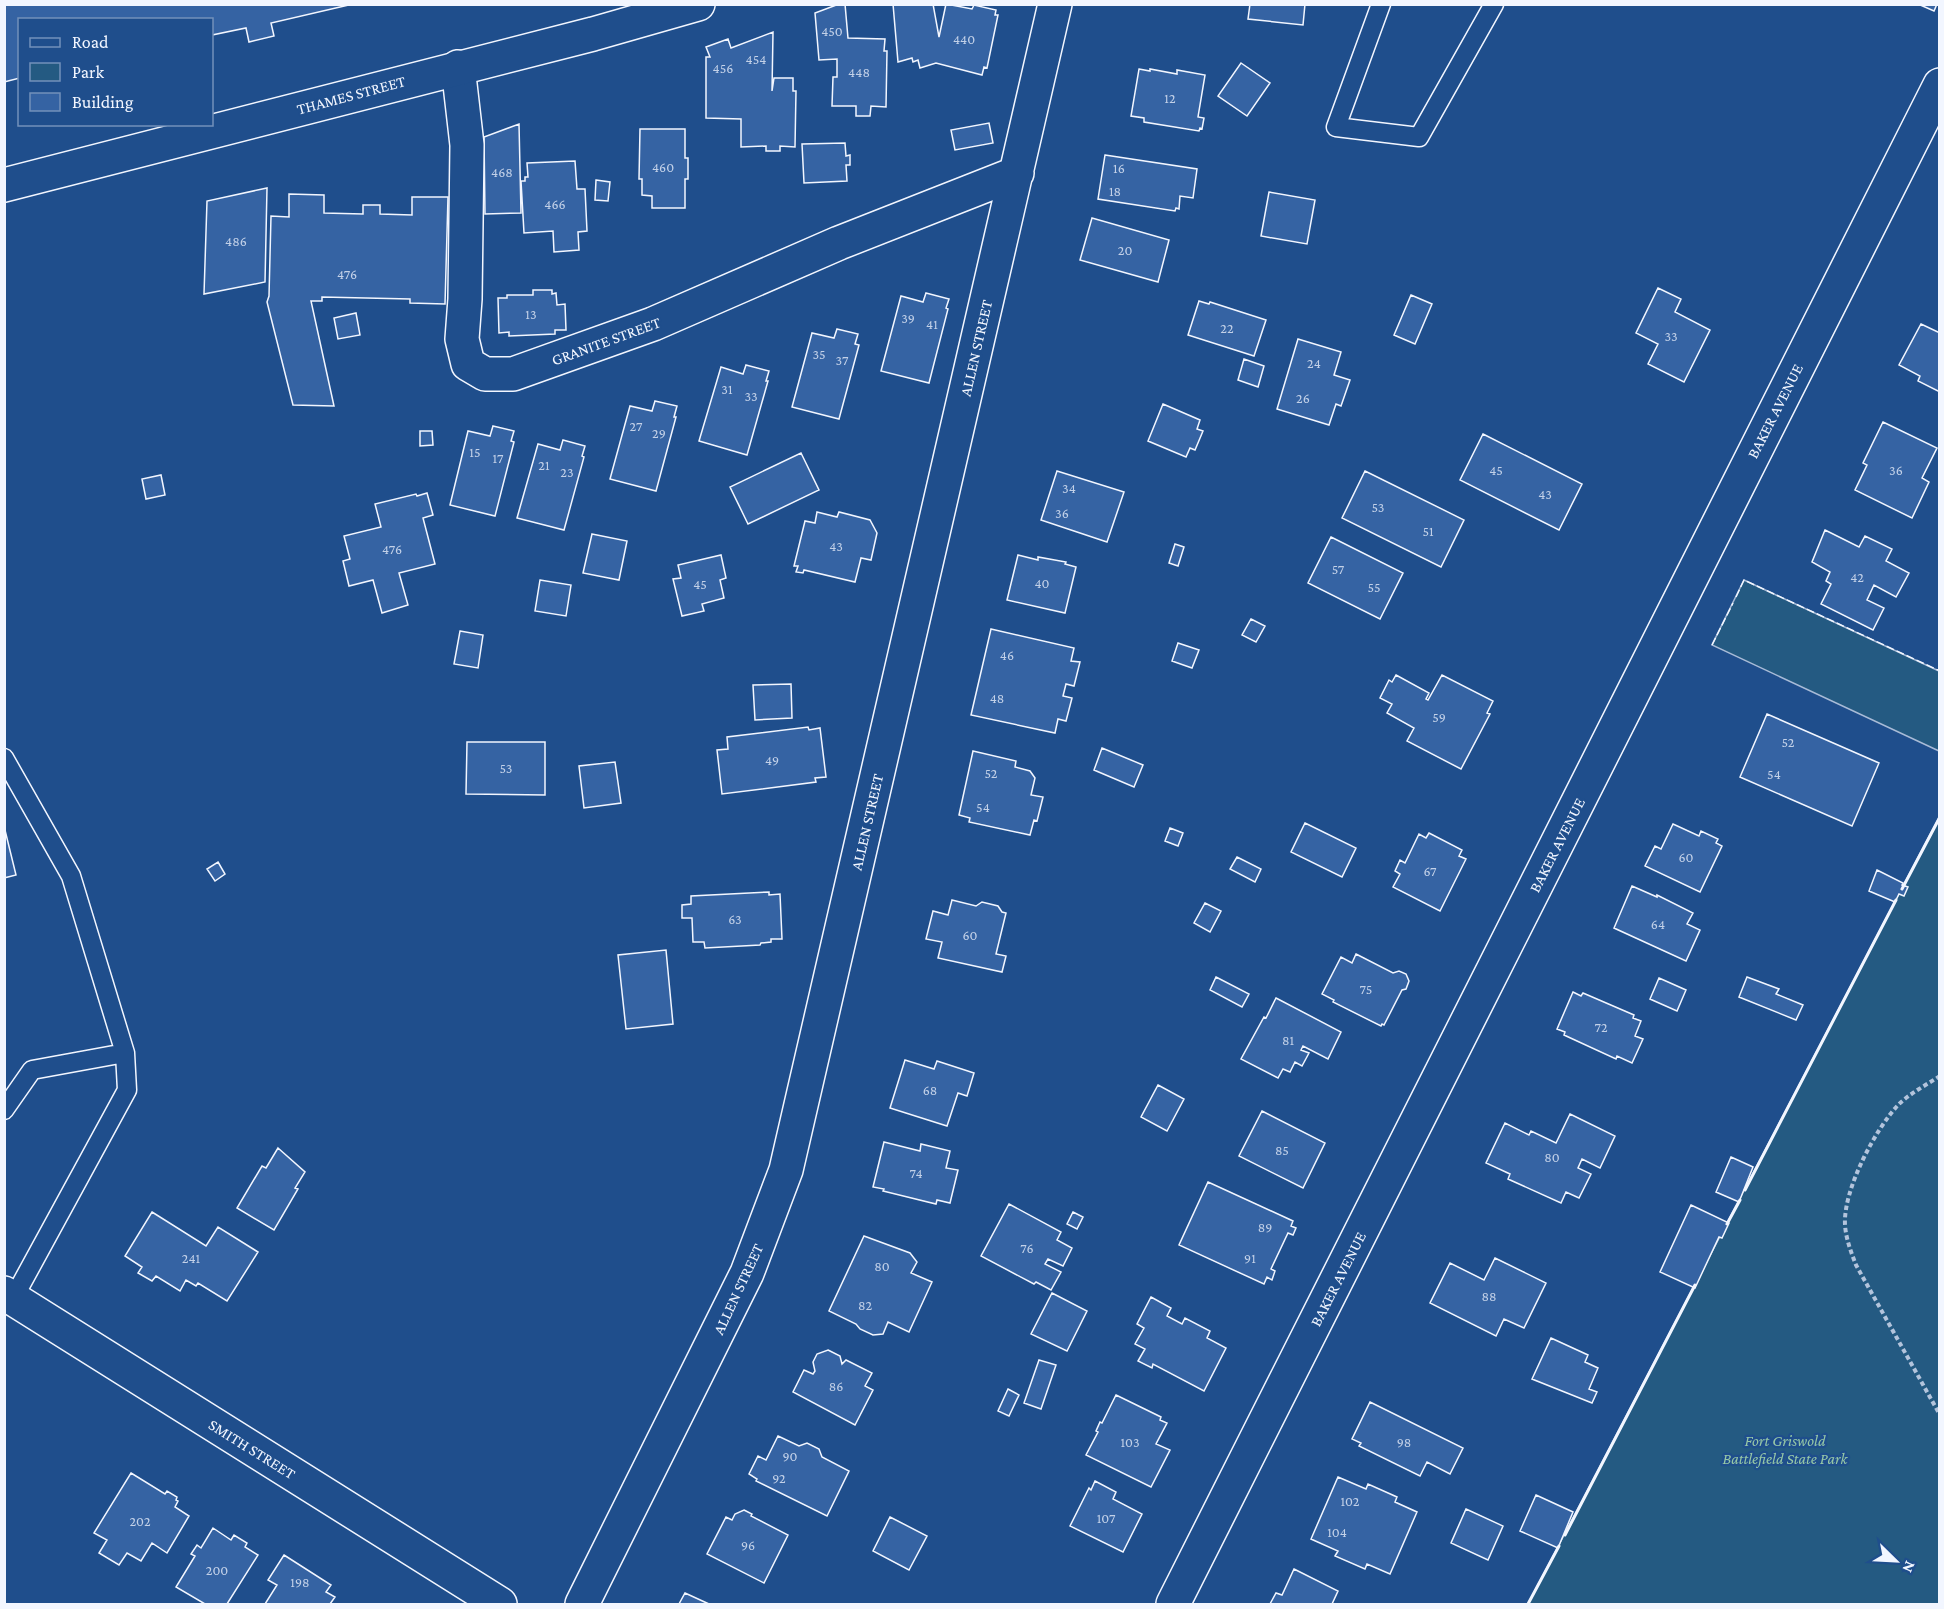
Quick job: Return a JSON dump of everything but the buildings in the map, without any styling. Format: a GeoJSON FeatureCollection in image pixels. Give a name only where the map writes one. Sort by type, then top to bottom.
{"type":"FeatureCollection","features":[{"type":"Feature","properties":{"kind":"street","name":"THAMES STREET"},"geometry":{"type":"LineString","coordinates":[[4,185],[592,34],[698,4]]}},
{"type":"Feature","properties":{"kind":"street","name":"ALLEN STREET"},"geometry":{"type":"LineString","coordinates":[[582,1605],[747,1274],[786,1170],[1054,4]]}},
{"type":"Feature","properties":{"kind":"street","name":"GRANITE STREET"},"geometry":{"type":"LineString","coordinates":[[458,67],[467,145],[465,299],[462,339],[468,364],[485,374],[513,374],[653,324],[839,243],[1017,173]]}},
{"type":"Feature","properties":{"kind":"street","name":"BAKER AVENUE"},"geometry":{"type":"LineString","coordinates":[[1173,1605],[1940,85]]}},
{"type":"Feature","properties":{"kind":"street","name":"SMITH STREET"},"geometry":{"type":"LineString","coordinates":[[9,1296],[500,1605]]}},
{"type":"Feature","properties":{"kind":"lane"},"geometry":{"type":"LineString","coordinates":[[1381,4],[1336,127],[1419,137],[1486,8]]}},
{"type":"Feature","properties":{"kind":"lane"},"geometry":{"type":"LineString","coordinates":[[4,758],[71,876],[125,1053],[128,1090],[9,1296]]}},
{"type":"Feature","properties":{"kind":"lane"},"geometry":{"type":"LineString","coordinates":[[4,1110],[32,1070],[125,1053]]}},
{"type":"Feature","properties":{"kind":"path"},"geometry":{"type":"LineString","coordinates":[[1940,1076],[1899,1104],[1868,1149],[1850,1192],[1845,1223],[1848,1244],[1856,1264],[1940,1415]]}},
{"type":"Feature","properties":{"kind":"green space"},"geometry":{"type":"Polygon","coordinates":[[[1744,580],[1939,671],[1939,751],[1712,645],[1744,580]]]}},
{"type":"Feature","properties":{"kind":"green space","name":"Fort Griswold Battlefield State Park"},"geometry":{"type":"Polygon","coordinates":[[[1939,817],[1939,1604],[1528,1604],[1939,817]]]}},
{"type":"Feature","properties":{"kind":"fence"},"geometry":{"type":"LineString","coordinates":[[1736,597],[1744,580],[1940,671]]}},
{"type":"Feature","properties":{"kind":"fence"},"geometry":{"type":"LineString","coordinates":[[1712,645],[1733,603]]}},
{"type":"Feature","properties":{"kind":"wall"},"geometry":{"type":"LineString","coordinates":[[1902,889],[1940,817]]}},
{"type":"Feature","properties":{"kind":"wall"},"geometry":{"type":"LineString","coordinates":[[1745,1190],[1896,900]]}},
{"type":"Feature","properties":{"kind":"wall"},"geometry":{"type":"LineString","coordinates":[[1727,1224],[1740,1200]]}},
{"type":"Feature","properties":{"kind":"wall"},"geometry":{"type":"LineString","coordinates":[[1565,1535],[1695,1285]]}},
{"type":"Feature","properties":{"kind":"wall"},"geometry":{"type":"LineString","coordinates":[[1528,1604],[1559,1546]]}}]}
